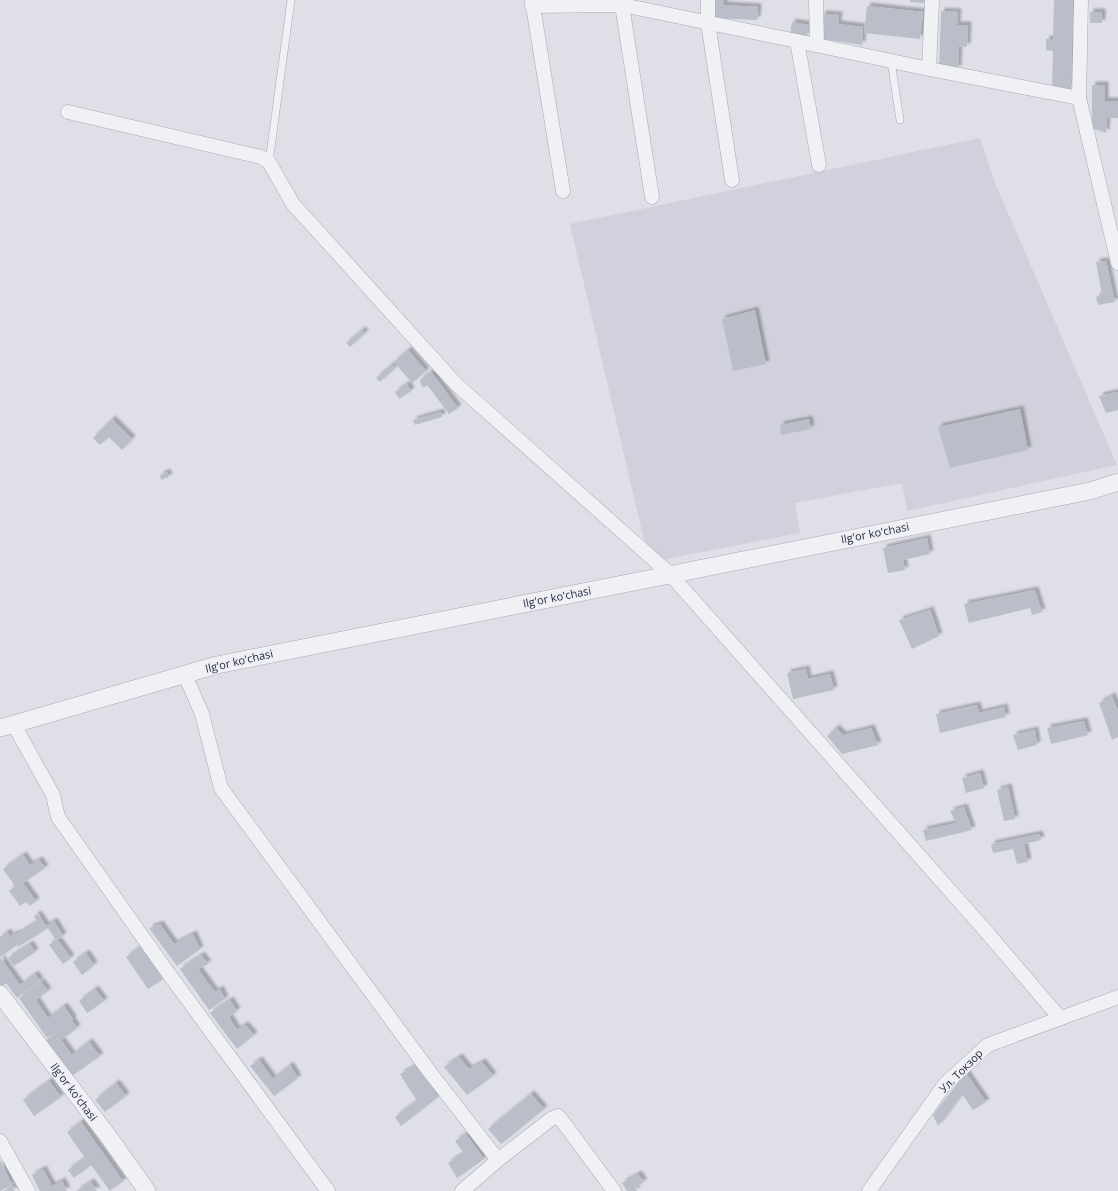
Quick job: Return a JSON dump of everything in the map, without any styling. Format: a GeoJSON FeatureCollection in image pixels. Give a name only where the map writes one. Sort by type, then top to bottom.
{"type":"FeatureCollection","features":[{"type":"Feature","properties":{"kind":"street"},"geometry":{"type":"LineString","coordinates":[[708,0],[708,23],[732,180]]}},
{"type":"Feature","properties":{"kind":"street"},"geometry":{"type":"LineString","coordinates":[[816,0],[817,45]]}},
{"type":"Feature","properties":{"kind":"street"},"geometry":{"type":"LineString","coordinates":[[929,69],[932,0]]}},
{"type":"Feature","properties":{"kind":"street"},"geometry":{"type":"LineString","coordinates":[[1081,0],[1079,98],[1118,263]]}},
{"type":"Feature","properties":{"kind":"street"},"geometry":{"type":"LineString","coordinates":[[563,191],[532,3],[617,3],[929,69],[1079,98]]}},
{"type":"Feature","properties":{"kind":"street"},"geometry":{"type":"LineString","coordinates":[[617,3],[652,197]]}},
{"type":"Feature","properties":{"kind":"street"},"geometry":{"type":"LineString","coordinates":[[797,40],[819,165]]}},
{"type":"Feature","properties":{"kind":"street"},"geometry":{"type":"LineString","coordinates":[[68,112],[261,157],[269,162],[293,204],[456,384],[670,574],[984,929],[1060,1018]]}},
{"type":"Feature","properties":{"kind":"street","name":"Ilg'or ko'chasi"},"geometry":{"type":"LineString","coordinates":[[7,727],[218,665],[1090,491],[1118,482]]}},
{"type":"Feature","properties":{"kind":"street"},"geometry":{"type":"LineString","coordinates":[[185,675],[202,714],[221,788],[429,1071],[498,1160]]}},
{"type":"Feature","properties":{"kind":"street"},"geometry":{"type":"LineString","coordinates":[[7,727],[53,795],[58,817],[166,970],[328,1191]]}},
{"type":"Feature","properties":{"kind":"street","name":"Ул. Токзор"},"geometry":{"type":"LineString","coordinates":[[869,1191],[945,1084],[988,1045],[1118,997]]}},
{"type":"Feature","properties":{"kind":"street","name":"Ilg'or ko'chasi"},"geometry":{"type":"LineString","coordinates":[[3,1004],[108,1136],[147,1191]]}},
{"type":"Feature","properties":{"kind":"street"},"geometry":{"type":"LineString","coordinates":[[462,1191],[498,1160],[551,1119],[558,1116],[614,1191]]}},
{"type":"Feature","properties":{"kind":"street"},"geometry":{"type":"LineString","coordinates":[[0,1141],[28,1191]]}},
{"type":"Feature","properties":{"kind":"lane"},"geometry":{"type":"LineString","coordinates":[[269,162],[291,0]]}},
{"type":"Feature","properties":{"kind":"lane"},"geometry":{"type":"LineString","coordinates":[[891,61],[900,120]]}},
{"type":"Feature","properties":{"kind":"shaded area"},"geometry":{"type":"Polygon","coordinates":[[[980,138],[996,185],[1117,465],[907,511],[902,483],[795,503],[800,533],[661,560],[644,540],[570,224],[980,138]]]}},
{"type":"Feature","properties":{"kind":"building"},"geometry":{"type":"Polygon","coordinates":[[[713,0],[724,0],[724,5],[758,7],[757,20],[712,18],[713,0]]]}},
{"type":"Feature","properties":{"kind":"building"},"geometry":{"type":"Polygon","coordinates":[[[910,0],[924,0],[924,3],[910,2],[910,0]]]}},
{"type":"Feature","properties":{"kind":"building"},"geometry":{"type":"Polygon","coordinates":[[[1054,0],[1073,0],[1071,89],[1052,88],[1053,51],[1046,50],[1046,39],[1053,39],[1054,0]]]}},
{"type":"Feature","properties":{"kind":"building"},"geometry":{"type":"Polygon","coordinates":[[[867,6],[923,12],[920,39],[864,33],[867,6]]]}},
{"type":"Feature","properties":{"kind":"building"},"geometry":{"type":"Polygon","coordinates":[[[941,11],[958,12],[957,25],[968,25],[967,47],[959,46],[958,69],[939,69],[941,11]]]}},
{"type":"Feature","properties":{"kind":"building"},"geometry":{"type":"Polygon","coordinates":[[[1090,12],[1102,12],[1102,23],[1090,23],[1090,12]]]}},
{"type":"Feature","properties":{"kind":"building"},"geometry":{"type":"Polygon","coordinates":[[[822,14],[839,15],[838,24],[863,27],[862,45],[822,39],[822,14]]]}},
{"type":"Feature","properties":{"kind":"building"},"geometry":{"type":"Polygon","coordinates":[[[792,22],[809,25],[807,36],[790,33],[792,22]]]}},
{"type":"Feature","properties":{"kind":"building"},"geometry":{"type":"Polygon","coordinates":[[[1092,85],[1105,85],[1105,101],[1118,101],[1118,118],[1107,118],[1106,133],[1092,128],[1092,85]]]}},
{"type":"Feature","properties":{"kind":"building"},"geometry":{"type":"Polygon","coordinates":[[[1106,261],[1115,302],[1098,305],[1096,297],[1102,295],[1096,262],[1106,261]]]}},
{"type":"Feature","properties":{"kind":"building"},"geometry":{"type":"Polygon","coordinates":[[[755,310],[766,364],[733,371],[722,319],[755,310]]]}},
{"type":"Feature","properties":{"kind":"building"},"geometry":{"type":"Polygon","coordinates":[[[362,330],[365,333],[350,347],[346,343],[362,330]]]}},
{"type":"Feature","properties":{"kind":"building"},"geometry":{"type":"Polygon","coordinates":[[[408,350],[426,371],[412,383],[394,362],[408,350]]]}},
{"type":"Feature","properties":{"kind":"building"},"geometry":{"type":"Polygon","coordinates":[[[392,364],[395,368],[380,382],[376,378],[392,364]]]}},
{"type":"Feature","properties":{"kind":"building"},"geometry":{"type":"Polygon","coordinates":[[[431,372],[458,408],[449,414],[428,386],[422,387],[420,380],[431,372]]]}},
{"type":"Feature","properties":{"kind":"building"},"geometry":{"type":"Polygon","coordinates":[[[407,384],[411,391],[399,399],[395,392],[407,384]]]}},
{"type":"Feature","properties":{"kind":"building"},"geometry":{"type":"Polygon","coordinates":[[[1118,392],[1118,410],[1106,413],[1099,396],[1118,392]]]}},
{"type":"Feature","properties":{"kind":"building"},"geometry":{"type":"Polygon","coordinates":[[[1020,409],[1028,450],[950,468],[938,427],[1020,409]]]}},
{"type":"Feature","properties":{"kind":"building"},"geometry":{"type":"Polygon","coordinates":[[[441,412],[442,417],[415,425],[413,420],[441,412]]]}},
{"type":"Feature","properties":{"kind":"building"},"geometry":{"type":"Polygon","coordinates":[[[112,419],[132,439],[122,450],[109,437],[100,445],[93,438],[112,419]]]}},
{"type":"Feature","properties":{"kind":"building"},"geometry":{"type":"Polygon","coordinates":[[[809,419],[811,429],[781,435],[780,425],[809,419]]]}},
{"type":"Feature","properties":{"kind":"building"},"geometry":{"type":"Polygon","coordinates":[[[167,472],[169,477],[161,480],[160,475],[167,472]]]}},
{"type":"Feature","properties":{"kind":"building"},"geometry":{"type":"Polygon","coordinates":[[[927,538],[930,554],[903,560],[905,570],[888,573],[883,548],[927,538]]]}},
{"type":"Feature","properties":{"kind":"building"},"geometry":{"type":"Polygon","coordinates":[[[1035,590],[1042,612],[1032,615],[1030,608],[969,623],[964,604],[1035,590]]]}},
{"type":"Feature","properties":{"kind":"building"},"geometry":{"type":"Polygon","coordinates":[[[930,610],[939,636],[912,649],[899,620],[930,610]]]}},
{"type":"Feature","properties":{"kind":"building"},"geometry":{"type":"Polygon","coordinates":[[[806,669],[808,679],[830,674],[834,690],[793,699],[787,673],[806,669]]]}},
{"type":"Feature","properties":{"kind":"building"},"geometry":{"type":"Polygon","coordinates":[[[1112,696],[1118,711],[1118,737],[1112,740],[1099,703],[1112,696]]]}},
{"type":"Feature","properties":{"kind":"building"},"geometry":{"type":"Polygon","coordinates":[[[977,705],[979,713],[1004,707],[1006,717],[940,733],[936,714],[977,705]]]}},
{"type":"Feature","properties":{"kind":"building"},"geometry":{"type":"Polygon","coordinates":[[[1084,721],[1088,735],[1051,744],[1047,728],[1084,721]]]}},
{"type":"Feature","properties":{"kind":"building"},"geometry":{"type":"Polygon","coordinates":[[[836,728],[843,735],[871,728],[878,745],[842,754],[827,736],[836,728]]]}},
{"type":"Feature","properties":{"kind":"building"},"geometry":{"type":"Polygon","coordinates":[[[1035,730],[1037,745],[1018,750],[1013,735],[1035,730]]]}},
{"type":"Feature","properties":{"kind":"building"},"geometry":{"type":"Polygon","coordinates":[[[980,773],[984,788],[966,793],[962,778],[980,773]]]}},
{"type":"Feature","properties":{"kind":"building"},"geometry":{"type":"Polygon","coordinates":[[[1008,787],[1015,819],[1004,821],[997,790],[1008,787]]]}},
{"type":"Feature","properties":{"kind":"building"},"geometry":{"type":"Polygon","coordinates":[[[964,807],[972,830],[926,841],[923,830],[956,823],[950,811],[964,807]]]}},
{"type":"Feature","properties":{"kind":"building"},"geometry":{"type":"Polygon","coordinates":[[[1039,834],[1041,840],[1024,844],[1028,862],[1017,864],[1013,849],[993,853],[991,844],[1039,834]]]}},
{"type":"Feature","properties":{"kind":"building"},"geometry":{"type":"Polygon","coordinates":[[[23,855],[30,865],[39,860],[45,868],[23,883],[36,901],[30,906],[26,902],[20,906],[9,891],[15,886],[3,869],[23,855]]]}},
{"type":"Feature","properties":{"kind":"building"},"geometry":{"type":"Polygon","coordinates":[[[38,914],[46,926],[54,921],[63,936],[59,939],[55,939],[48,928],[18,947],[11,935],[17,934],[37,922],[34,916],[38,914]]]}},
{"type":"Feature","properties":{"kind":"building"},"geometry":{"type":"Polygon","coordinates":[[[160,924],[174,944],[193,934],[200,949],[177,966],[149,928],[160,924]]]}},
{"type":"Feature","properties":{"kind":"building"},"geometry":{"type":"Polygon","coordinates":[[[7,932],[17,945],[0,957],[0,937],[7,932]]]}},
{"type":"Feature","properties":{"kind":"building"},"geometry":{"type":"Polygon","coordinates":[[[57,939],[71,958],[63,964],[49,945],[57,939]]]}},
{"type":"Feature","properties":{"kind":"building"},"geometry":{"type":"Polygon","coordinates":[[[30,944],[35,952],[14,966],[8,958],[30,944]]]}},
{"type":"Feature","properties":{"kind":"building"},"geometry":{"type":"Polygon","coordinates":[[[141,947],[163,979],[148,989],[126,957],[141,947]]]}},
{"type":"Feature","properties":{"kind":"building"},"geometry":{"type":"Polygon","coordinates":[[[86,953],[94,965],[82,975],[73,962],[86,953]]]}},
{"type":"Feature","properties":{"kind":"building"},"geometry":{"type":"Polygon","coordinates":[[[201,955],[208,964],[198,969],[215,992],[220,989],[225,999],[209,1010],[180,969],[201,955]]]}},
{"type":"Feature","properties":{"kind":"building"},"geometry":{"type":"Polygon","coordinates":[[[0,957],[20,985],[35,974],[40,981],[17,998],[6,983],[1,987],[0,985],[0,957]]]}},
{"type":"Feature","properties":{"kind":"building"},"geometry":{"type":"Polygon","coordinates":[[[41,982],[48,991],[36,1000],[48,1018],[64,1006],[77,1028],[61,1040],[72,1055],[89,1042],[100,1056],[72,1076],[46,1040],[61,1029],[47,1038],[19,998],[41,982]]]}},
{"type":"Feature","properties":{"kind":"building"},"geometry":{"type":"Polygon","coordinates":[[[95,989],[104,1001],[87,1013],[79,1001],[95,989]]]}},
{"type":"Feature","properties":{"kind":"building"},"geometry":{"type":"Polygon","coordinates":[[[230,1000],[237,1011],[229,1017],[237,1030],[245,1025],[254,1035],[237,1049],[210,1013],[230,1000]]]}},
{"type":"Feature","properties":{"kind":"building"},"geometry":{"type":"Polygon","coordinates":[[[459,1057],[469,1069],[482,1062],[493,1076],[467,1095],[444,1067],[459,1057]]]}},
{"type":"Feature","properties":{"kind":"building"},"geometry":{"type":"Polygon","coordinates":[[[259,1060],[273,1079],[290,1065],[298,1078],[274,1096],[250,1066],[259,1060]]]}},
{"type":"Feature","properties":{"kind":"building"},"geometry":{"type":"Polygon","coordinates":[[[417,1065],[438,1097],[401,1126],[395,1117],[417,1101],[400,1074],[417,1065]]]}},
{"type":"Feature","properties":{"kind":"building"},"geometry":{"type":"Polygon","coordinates":[[[966,1073],[986,1102],[973,1110],[962,1094],[938,1126],[933,1115],[966,1073]]]}},
{"type":"Feature","properties":{"kind":"building"},"geometry":{"type":"Polygon","coordinates":[[[49,1081],[61,1097],[34,1116],[23,1100],[49,1081]]]}},
{"type":"Feature","properties":{"kind":"building"},"geometry":{"type":"Polygon","coordinates":[[[116,1083],[126,1096],[105,1112],[95,1100],[116,1083]]]}},
{"type":"Feature","properties":{"kind":"building"},"geometry":{"type":"Polygon","coordinates":[[[531,1094],[544,1109],[501,1144],[488,1129],[531,1094]]]}},
{"type":"Feature","properties":{"kind":"building"},"geometry":{"type":"Polygon","coordinates":[[[81,1122],[123,1181],[110,1191],[91,1165],[74,1178],[68,1170],[85,1158],[67,1132],[81,1122]]]}},
{"type":"Feature","properties":{"kind":"building"},"geometry":{"type":"Polygon","coordinates":[[[466,1134],[484,1159],[457,1178],[448,1163],[464,1153],[455,1141],[466,1134]]]}},
{"type":"Feature","properties":{"kind":"building"},"geometry":{"type":"Polygon","coordinates":[[[0,1160],[12,1185],[0,1191],[0,1160]]]}},
{"type":"Feature","properties":{"kind":"building"},"geometry":{"type":"Polygon","coordinates":[[[43,1169],[52,1186],[62,1181],[67,1191],[40,1191],[32,1175],[43,1169]]]}},
{"type":"Feature","properties":{"kind":"building"},"geometry":{"type":"Polygon","coordinates":[[[638,1174],[644,1182],[635,1187],[637,1191],[627,1191],[622,1183],[638,1174]]]}},
{"type":"Feature","properties":{"kind":"building"},"geometry":{"type":"Polygon","coordinates":[[[91,1182],[97,1191],[76,1191],[91,1182]]]}},
{"type":"Feature","properties":{"kind":"building"},"geometry":{"type":"Polygon","coordinates":[[[12,1186],[15,1191],[3,1191],[12,1186]]]}}]}
